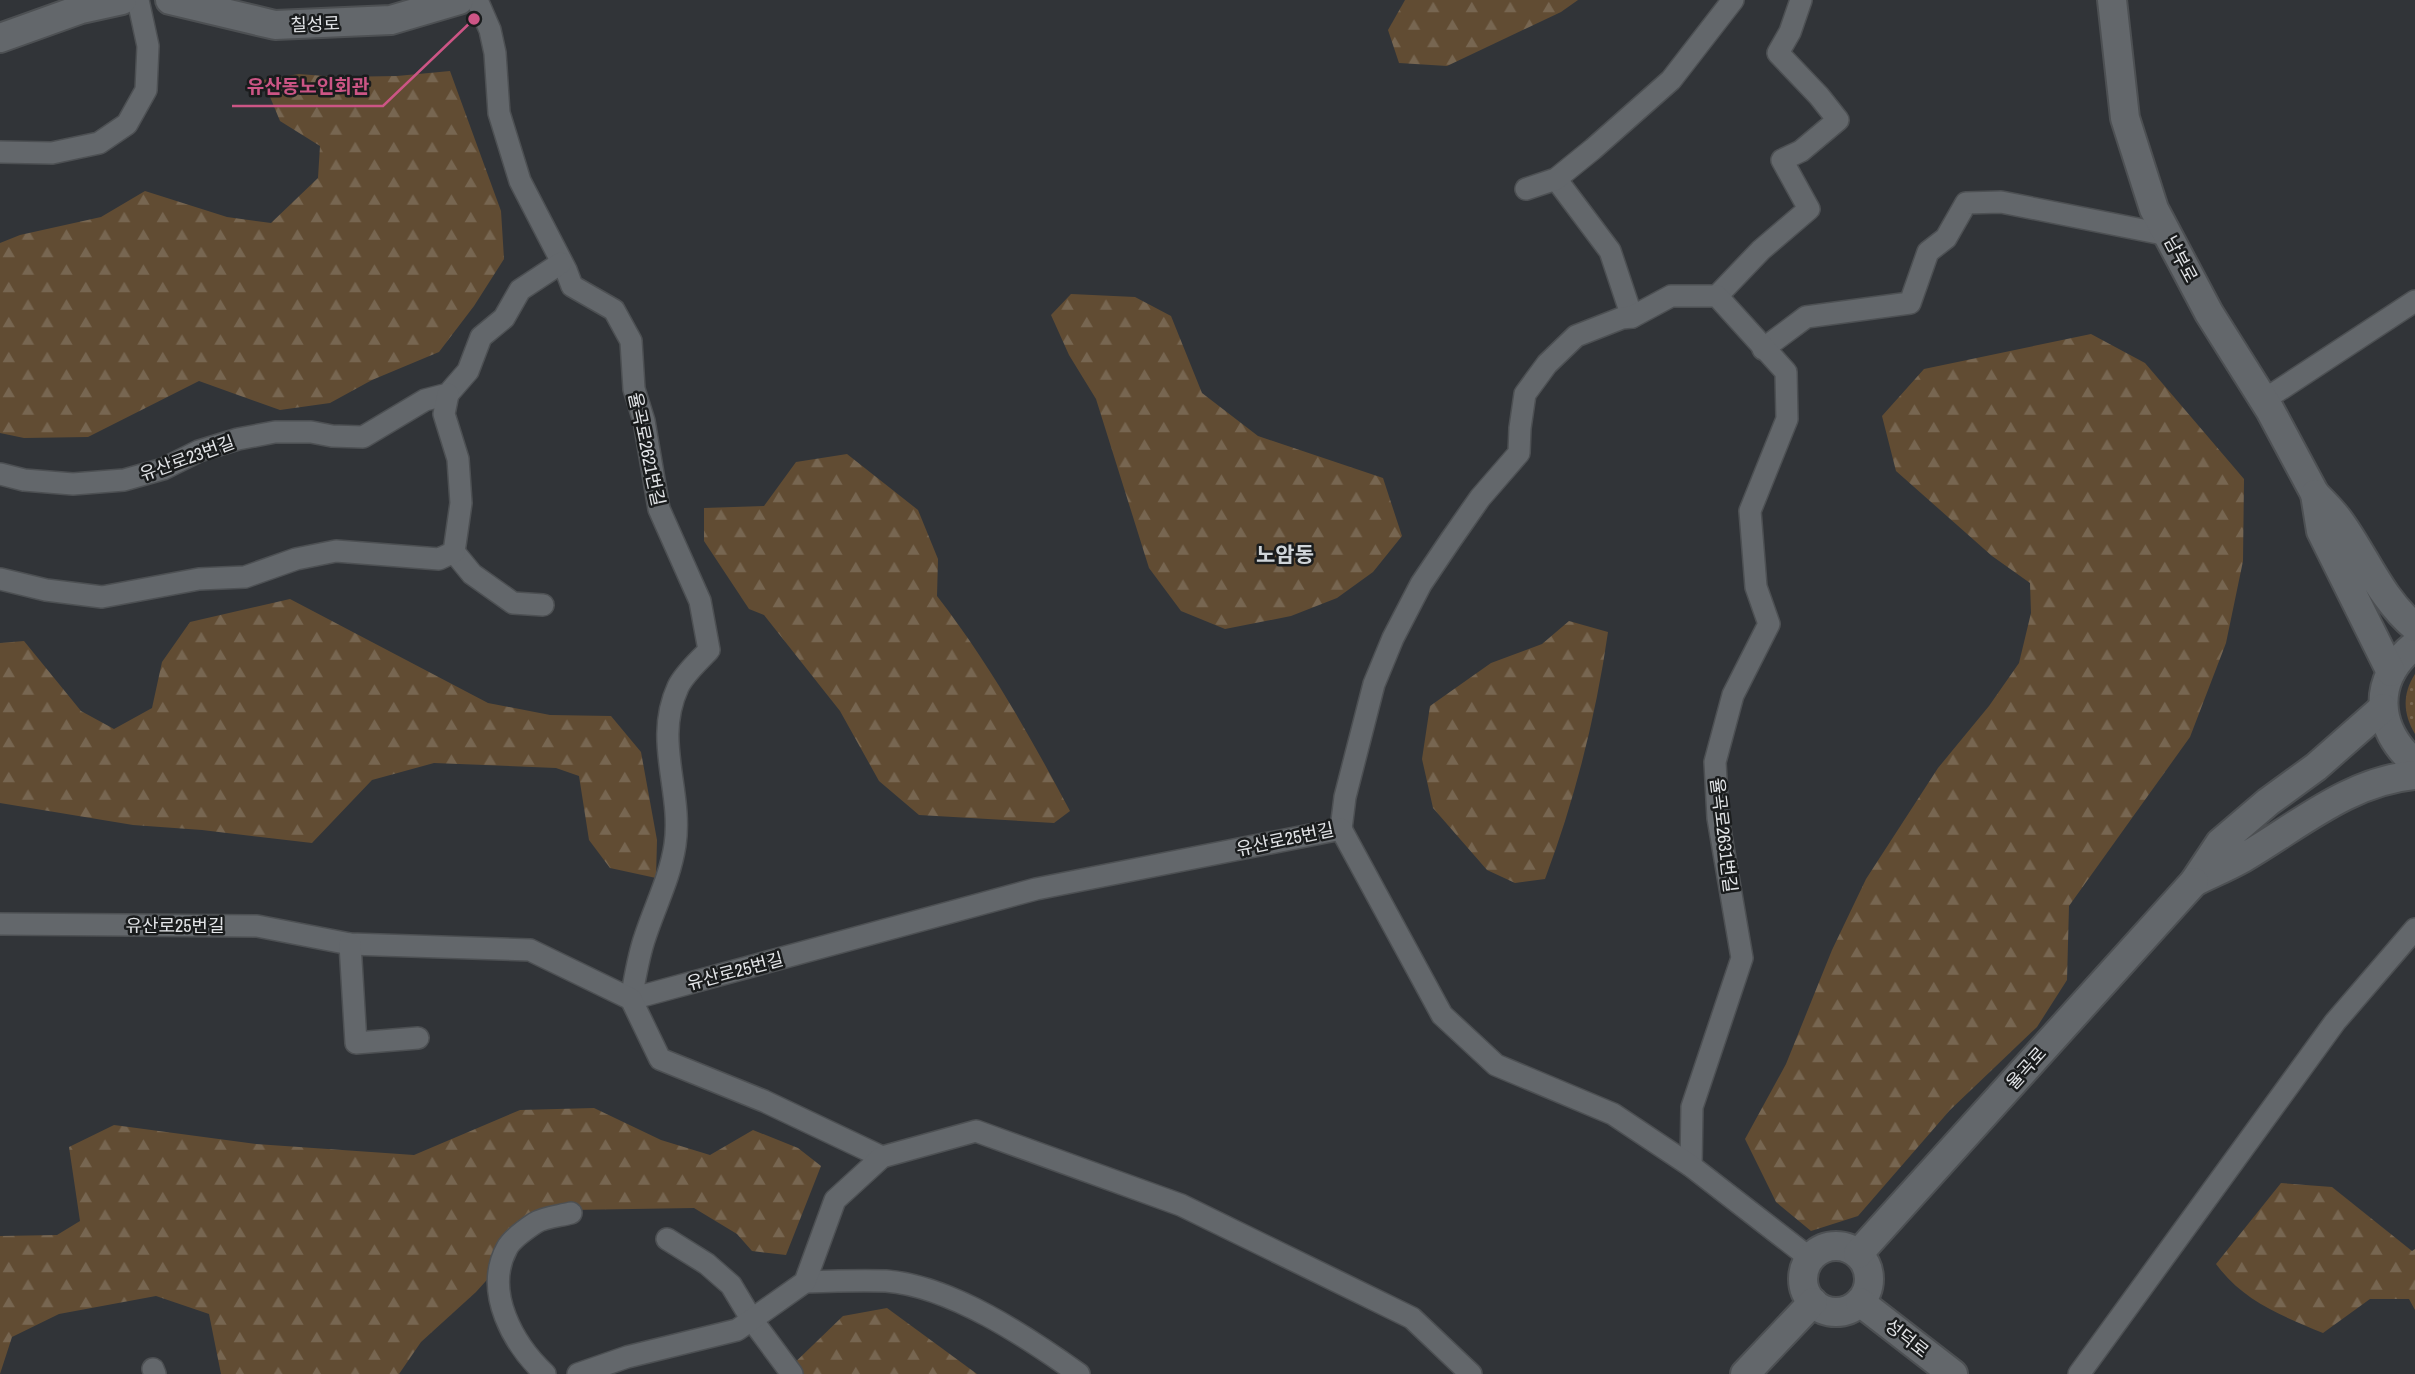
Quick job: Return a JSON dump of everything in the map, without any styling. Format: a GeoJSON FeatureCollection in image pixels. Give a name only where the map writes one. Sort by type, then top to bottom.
{"type":"FeatureCollection","features":[{"type":"Feature","properties":{"kind":"street"},"geometry":{"type":"LineString","coordinates":[[0,38],[81,9],[122,0]]}},
{"type":"Feature","properties":{"kind":"street"},"geometry":{"type":"LineString","coordinates":[[0,152],[52,153],[99,143],[127,124],[146,90],[148,46],[138,0]]}},
{"type":"Feature","properties":{"kind":"street","name":"칠성로"},"geometry":{"type":"LineString","coordinates":[[170,0],[275,25],[391,20],[459,0]]}},
{"type":"Feature","properties":{"kind":"street","name":"율곡로2621번길"},"geometry":{"type":"LineString","coordinates":[[477,0],[490,30],[495,53],[499,113],[520,181],[572,286],[614,310],[631,341],[634,389],[644,421],[659,509],[700,601],[709,650],[678,685],[670,714],[666,743],[667,760],[674,785],[675,843],[667,880],[644,939],[631,999]]}},
{"type":"Feature","properties":{"kind":"street"},"geometry":{"type":"LineString","coordinates":[[1526,188],[1556,179],[1671,80],[1733,0]]}},
{"type":"Feature","properties":{"kind":"street"},"geometry":{"type":"LineString","coordinates":[[1556,179],[1610,251],[1632,317],[1671,296],[1717,296],[1761,250],[1809,209],[1782,160],[1801,151],[1838,120],[1778,53],[1790,32],[1801,0]]}},
{"type":"Feature","properties":{"kind":"street","name":"남부로"},"geometry":{"type":"LineString","coordinates":[[2112,0],[2125,118],[2154,209],[2210,313],[2264,400],[2315,494]]}},
{"type":"Feature","properties":{"kind":"street"},"geometry":{"type":"LineString","coordinates":[[1763,349],[1806,317],[1910,303],[1928,251],[1946,238],[1966,203],[2001,202],[2168,235]]}},
{"type":"Feature","properties":{"kind":"street"},"geometry":{"type":"LineString","coordinates":[[543,605],[513,603],[472,574],[454,552],[461,502],[458,459],[444,414],[448,394],[468,370],[481,337],[504,318],[520,290],[561,263]]}},
{"type":"Feature","properties":{"kind":"street","name":"율곡로2631번길"},"geometry":{"type":"LineString","coordinates":[[1692,1166],[1692,1107],[1742,958],[1717,818],[1715,764],[1733,695],[1769,624],[1756,587],[1750,511],[1787,419],[1786,372],[1717,296]]}},
{"type":"Feature","properties":{"kind":"street"},"geometry":{"type":"LineString","coordinates":[[2264,400],[2415,301]]}},
{"type":"Feature","properties":{"kind":"street","name":"유산로25번길"},"geometry":{"type":"LineString","coordinates":[[0,924],[257,926],[350,944],[530,950],[631,999],[1036,889],[1341,829],[1345,797],[1374,684],[1392,638],[1421,584],[1480,498],[1519,453],[1525,394],[1547,364],[1576,336],[1622,318],[1632,317]]}},
{"type":"Feature","properties":{"kind":"street","name":"유산로23번길"},"geometry":{"type":"LineString","coordinates":[[0,474],[24,480],[73,484],[124,480],[163,469],[199,451],[263,434],[311,432],[332,436],[363,436],[425,400],[448,394]]}},
{"type":"Feature","properties":{"kind":"street"},"geometry":{"type":"LineString","coordinates":[[2315,494],[2338,519],[2380,589],[2403,617],[2415,626]]}},
{"type":"Feature","properties":{"kind":"street"},"geometry":{"type":"LineString","coordinates":[[2315,494],[2321,531],[2391,672]]}},
{"type":"Feature","properties":{"kind":"street"},"geometry":{"type":"LineString","coordinates":[[0,579],[47,590],[102,597],[199,579],[245,577],[296,559],[336,551],[439,559],[454,552]]}},
{"type":"Feature","properties":{"kind":"street"},"geometry":{"type":"LineString","coordinates":[[2415,645],[2400,657],[2391,672],[2384,690],[2383,708],[2388,730],[2399,750],[2415,763]]}},
{"type":"Feature","properties":{"kind":"street"},"geometry":{"type":"LineString","coordinates":[[2194,882],[2220,843],[2268,802],[2316,767],[2383,708]]}},
{"type":"Feature","properties":{"kind":"street"},"geometry":{"type":"LineString","coordinates":[[2194,882],[2241,859],[2351,792],[2383,780],[2415,775]]}},
{"type":"Feature","properties":{"kind":"street"},"geometry":{"type":"LineString","coordinates":[[1341,829],[1442,1015],[1496,1065],[1613,1114],[1692,1166],[1811,1259]]}},
{"type":"Feature","properties":{"kind":"street","name":"율곡로"},"geometry":{"type":"LineString","coordinates":[[1858,1254],[2194,882]]}},
{"type":"Feature","properties":{"kind":"street"},"geometry":{"type":"LineString","coordinates":[[2079,1374],[2336,1022],[2415,929]]}},
{"type":"Feature","properties":{"kind":"street"},"geometry":{"type":"LineString","coordinates":[[350,944],[356,1043],[418,1038]]}},
{"type":"Feature","properties":{"kind":"street"},"geometry":{"type":"LineString","coordinates":[[631,999],[660,1059],[764,1101],[882,1157]]}},
{"type":"Feature","properties":{"kind":"street"},"geometry":{"type":"LineString","coordinates":[[578,1374],[627,1356],[737,1330],[805,1282],[835,1200],[882,1157],[976,1131],[1181,1205],[1412,1318],[1471,1374]]}},
{"type":"Feature","properties":{"kind":"street"},"geometry":{"type":"LineString","coordinates":[[545,1374],[519,1343],[506,1318],[499,1294],[499,1272],[507,1247],[537,1222],[571,1213]]}},
{"type":"Feature","properties":{"kind":"street"},"geometry":{"type":"LineString","coordinates":[[667,1238],[707,1264],[731,1285],[752,1320],[792,1374]]}},
{"type":"Feature","properties":{"kind":"street"},"geometry":{"type":"LineString","coordinates":[[1826,1247],[1849,1248],[1858,1254],[1869,1272],[1867,1293],[1860,1302],[1852,1308],[1831,1312],[1812,1302],[1803,1282],[1804,1271],[1811,1259],[1826,1247]]}},
{"type":"Feature","properties":{"kind":"street"},"geometry":{"type":"LineString","coordinates":[[805,1282],[888,1282],[947,1296],[990,1317],[1079,1374]]}},
{"type":"Feature","properties":{"kind":"street"},"geometry":{"type":"LineString","coordinates":[[1745,1374],[1812,1302]]}},
{"type":"Feature","properties":{"kind":"street","name":"성덕로"},"geometry":{"type":"LineString","coordinates":[[1860,1302],[1953,1374]]}},
{"type":"Feature","properties":{"kind":"green space"},"geometry":{"type":"Polygon","coordinates":[[[1405,0],[1578,0],[1561,12],[1447,66],[1399,63],[1388,30],[1405,0]]]}},
{"type":"Feature","properties":{"kind":"green space"},"geometry":{"type":"Polygon","coordinates":[[[450,71],[501,211],[504,259],[474,306],[439,352],[372,380],[330,403],[280,410],[199,381],[88,437],[24,438],[0,433],[0,243],[20,235],[101,217],[145,191],[227,217],[271,223],[318,178],[320,146],[280,121],[263,80],[299,74],[337,77],[397,76],[450,71]]]}},
{"type":"Feature","properties":{"kind":"green space"},"geometry":{"type":"Polygon","coordinates":[[[1071,294],[1135,297],[1171,316],[1202,393],[1258,436],[1383,478],[1402,536],[1373,572],[1337,598],[1291,616],[1225,629],[1181,611],[1149,568],[1096,399],[1069,355],[1051,315],[1071,294]]]}},
{"type":"Feature","properties":{"kind":"green space"},"geometry":{"type":"Polygon","coordinates":[[[2091,334],[2145,363],[2244,479],[2243,561],[2226,643],[2190,737],[2069,906],[2067,980],[2037,1027],[1950,1110],[1858,1216],[1811,1231],[1776,1202],[1745,1139],[1786,1064],[1832,950],[1866,879],[1938,768],[1989,706],[2019,663],[2031,613],[2030,583],[1992,556],[1896,471],[1882,416],[1924,369],[2091,334]]]}},
{"type":"Feature","properties":{"kind":"green space"},"geometry":{"type":"Polygon","coordinates":[[[847,454],[918,510],[938,559],[937,596],[1008,700],[1070,811],[1054,823],[919,815],[879,781],[840,711],[764,615],[749,609],[704,541],[704,508],[764,506],[796,462],[847,454]]]}},
{"type":"Feature","properties":{"kind":"green space"},"geometry":{"type":"Polygon","coordinates":[[[290,599],[488,703],[550,715],[611,716],[641,752],[657,840],[656,878],[610,868],[589,840],[579,776],[556,768],[434,763],[372,780],[312,843],[133,825],[0,803],[0,643],[24,641],[81,711],[114,729],[152,708],[162,662],[190,622],[290,599]]]}},
{"type":"Feature","properties":{"kind":"green space"},"geometry":{"type":"Polygon","coordinates":[[[1569,621],[1608,632],[1597,695],[1575,788],[1545,879],[1515,883],[1487,870],[1433,808],[1422,759],[1430,706],[1491,663],[1542,644],[1569,621]]]}},
{"type":"Feature","properties":{"kind":"green space"},"geometry":{"type":"Polygon","coordinates":[[[2415,674],[2415,734],[2406,711],[2406,696],[2415,674]]]}},
{"type":"Feature","properties":{"kind":"green space"},"geometry":{"type":"Polygon","coordinates":[[[594,1108],[661,1140],[710,1155],[753,1130],[798,1148],[821,1166],[786,1255],[752,1251],[737,1234],[694,1208],[571,1210],[531,1231],[476,1292],[421,1342],[399,1374],[221,1374],[209,1314],[156,1296],[59,1314],[12,1337],[0,1374],[0,1236],[57,1235],[80,1221],[69,1147],[114,1125],[256,1144],[414,1155],[520,1110],[594,1108]]]}},
{"type":"Feature","properties":{"kind":"green space"},"geometry":{"type":"Polygon","coordinates":[[[2281,1183],[2332,1187],[2412,1251],[2415,1249],[2415,1310],[2409,1299],[2370,1299],[2323,1333],[2264,1306],[2238,1288],[2216,1264],[2281,1183]]]}},
{"type":"Feature","properties":{"kind":"green space"},"geometry":{"type":"Polygon","coordinates":[[[887,1308],[977,1374],[783,1374],[843,1316],[887,1308]]]}},
{"type":"Feature","properties":{"kind":"place","name":"유산동노인회관"},"geometry":{"type":"Point","coordinates":[474,19]}},
{"type":"Feature","properties":{"kind":"district","name":"노암동"},"geometry":{"type":"Point","coordinates":[1285,554]}}]}
